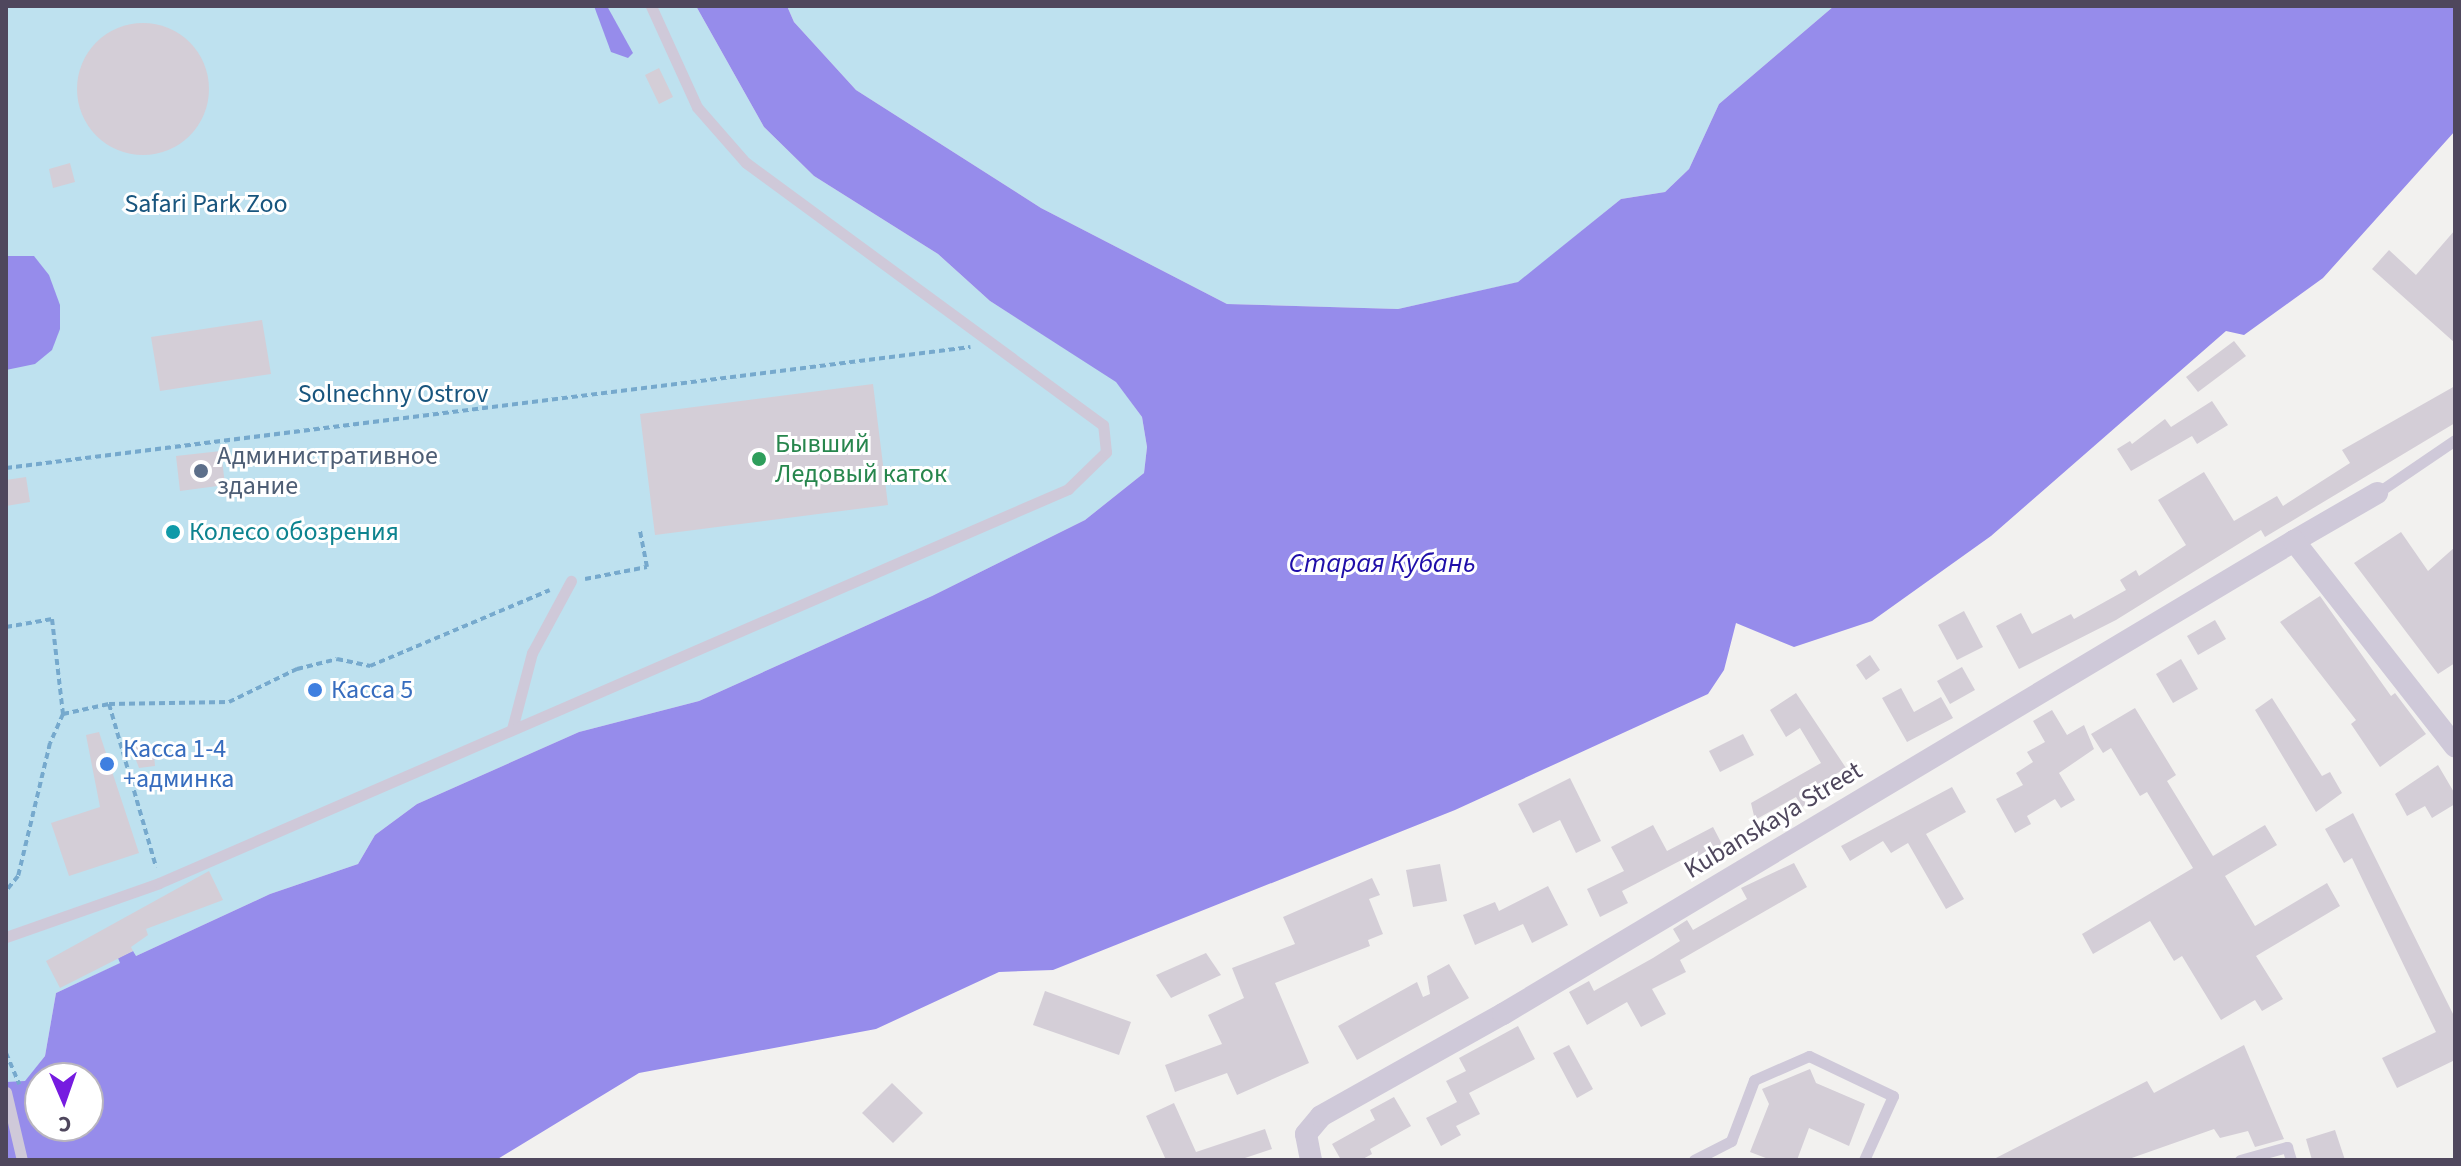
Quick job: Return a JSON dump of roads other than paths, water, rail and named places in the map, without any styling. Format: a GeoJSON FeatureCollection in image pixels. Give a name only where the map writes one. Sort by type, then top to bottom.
{"type":"FeatureCollection","features":[{"type":"Feature","properties":{"kind":"street","name":"Kubanskaya Street"},"geometry":{"type":"LineString","coordinates":[[1311,1160],[1306,1134],[1321,1116],[1503,1014],[2377,493]]}},
{"type":"Feature","properties":{"kind":"street"},"geometry":{"type":"LineString","coordinates":[[2294,541],[2455,746]]}},
{"type":"Feature","properties":{"kind":"lane"},"geometry":{"type":"LineString","coordinates":[[6,937],[159,883],[1068,489],[1091,473],[1106,452],[1103,425],[996,343],[746,163],[697,107],[651,6]]}},
{"type":"Feature","properties":{"kind":"lane"},"geometry":{"type":"LineString","coordinates":[[2377,493],[2455,440]]}},
{"type":"Feature","properties":{"kind":"lane"},"geometry":{"type":"LineString","coordinates":[[512,729],[532,653],[571,581]]}},
{"type":"Feature","properties":{"kind":"lane"},"geometry":{"type":"LineString","coordinates":[[1702,1159],[1731,1141],[1754,1080],[1809,1056],[1893,1096],[1864,1160]]}},
{"type":"Feature","properties":{"kind":"lane"},"geometry":{"type":"LineString","coordinates":[[6,1092],[22,1160]]}},
{"type":"Feature","properties":{"kind":"lane"},"geometry":{"type":"LineString","coordinates":[[2240,1160],[2287,1147],[2291,1160]]}},
{"type":"Feature","properties":{"kind":"water"},"geometry":{"type":"Polygon","coordinates":[[[594,6],[607,6],[633,53],[628,58],[611,52],[594,6]]]}},
{"type":"Feature","properties":{"kind":"water","name":"Старая Кубань"},"geometry":{"type":"Polygon","coordinates":[[[696,6],[787,6],[794,22],[856,90],[1041,208],[1227,304],[1398,309],[1518,282],[1621,199],[1665,192],[1689,169],[1719,104],[1834,6],[2455,6],[2455,131],[2323,278],[2244,335],[2226,331],[1991,536],[1872,621],[1794,647],[1736,623],[1724,670],[1708,694],[1455,810],[1053,970],[999,972],[876,1029],[639,1073],[496,1160],[6,1160],[6,1082],[24,1081],[24,1142],[104,1142],[104,1062],[40,1062],[45,1056],[56,993],[120,963],[118,958],[133,951],[136,956],[270,894],[358,864],[375,835],[417,804],[579,732],[699,701],[932,596],[1085,520],[1144,473],[1147,447],[1142,417],[1116,382],[990,301],[938,254],[814,176],[764,127],[696,6]]]}},
{"type":"Feature","properties":{"kind":"water"},"geometry":{"type":"Polygon","coordinates":[[[6,256],[34,256],[49,275],[60,305],[60,329],[52,350],[35,364],[6,370],[6,256]]]}},
{"type":"Feature","properties":{"kind":"place","name":"Бывший Ледовый каток"},"geometry":{"type":"Point","coordinates":[759,459]}},
{"type":"Feature","properties":{"kind":"place","name":"Административное здание"},"geometry":{"type":"Point","coordinates":[201,471]}},
{"type":"Feature","properties":{"kind":"place","name":"Колесо обозрения"},"geometry":{"type":"Point","coordinates":[173,532]}},
{"type":"Feature","properties":{"kind":"place","name":"Касса 5"},"geometry":{"type":"Point","coordinates":[315,690]}},
{"type":"Feature","properties":{"kind":"place","name":"Касса 1-4 +админка"},"geometry":{"type":"Point","coordinates":[107,764]}},
{"type":"Feature","properties":{"kind":"park label","name":"Safari Park Zoo"},"geometry":{"type":"Point","coordinates":[206,204]}},
{"type":"Feature","properties":{"kind":"park label","name":"Solnechny Ostrov"},"geometry":{"type":"Point","coordinates":[393,394]}}]}
